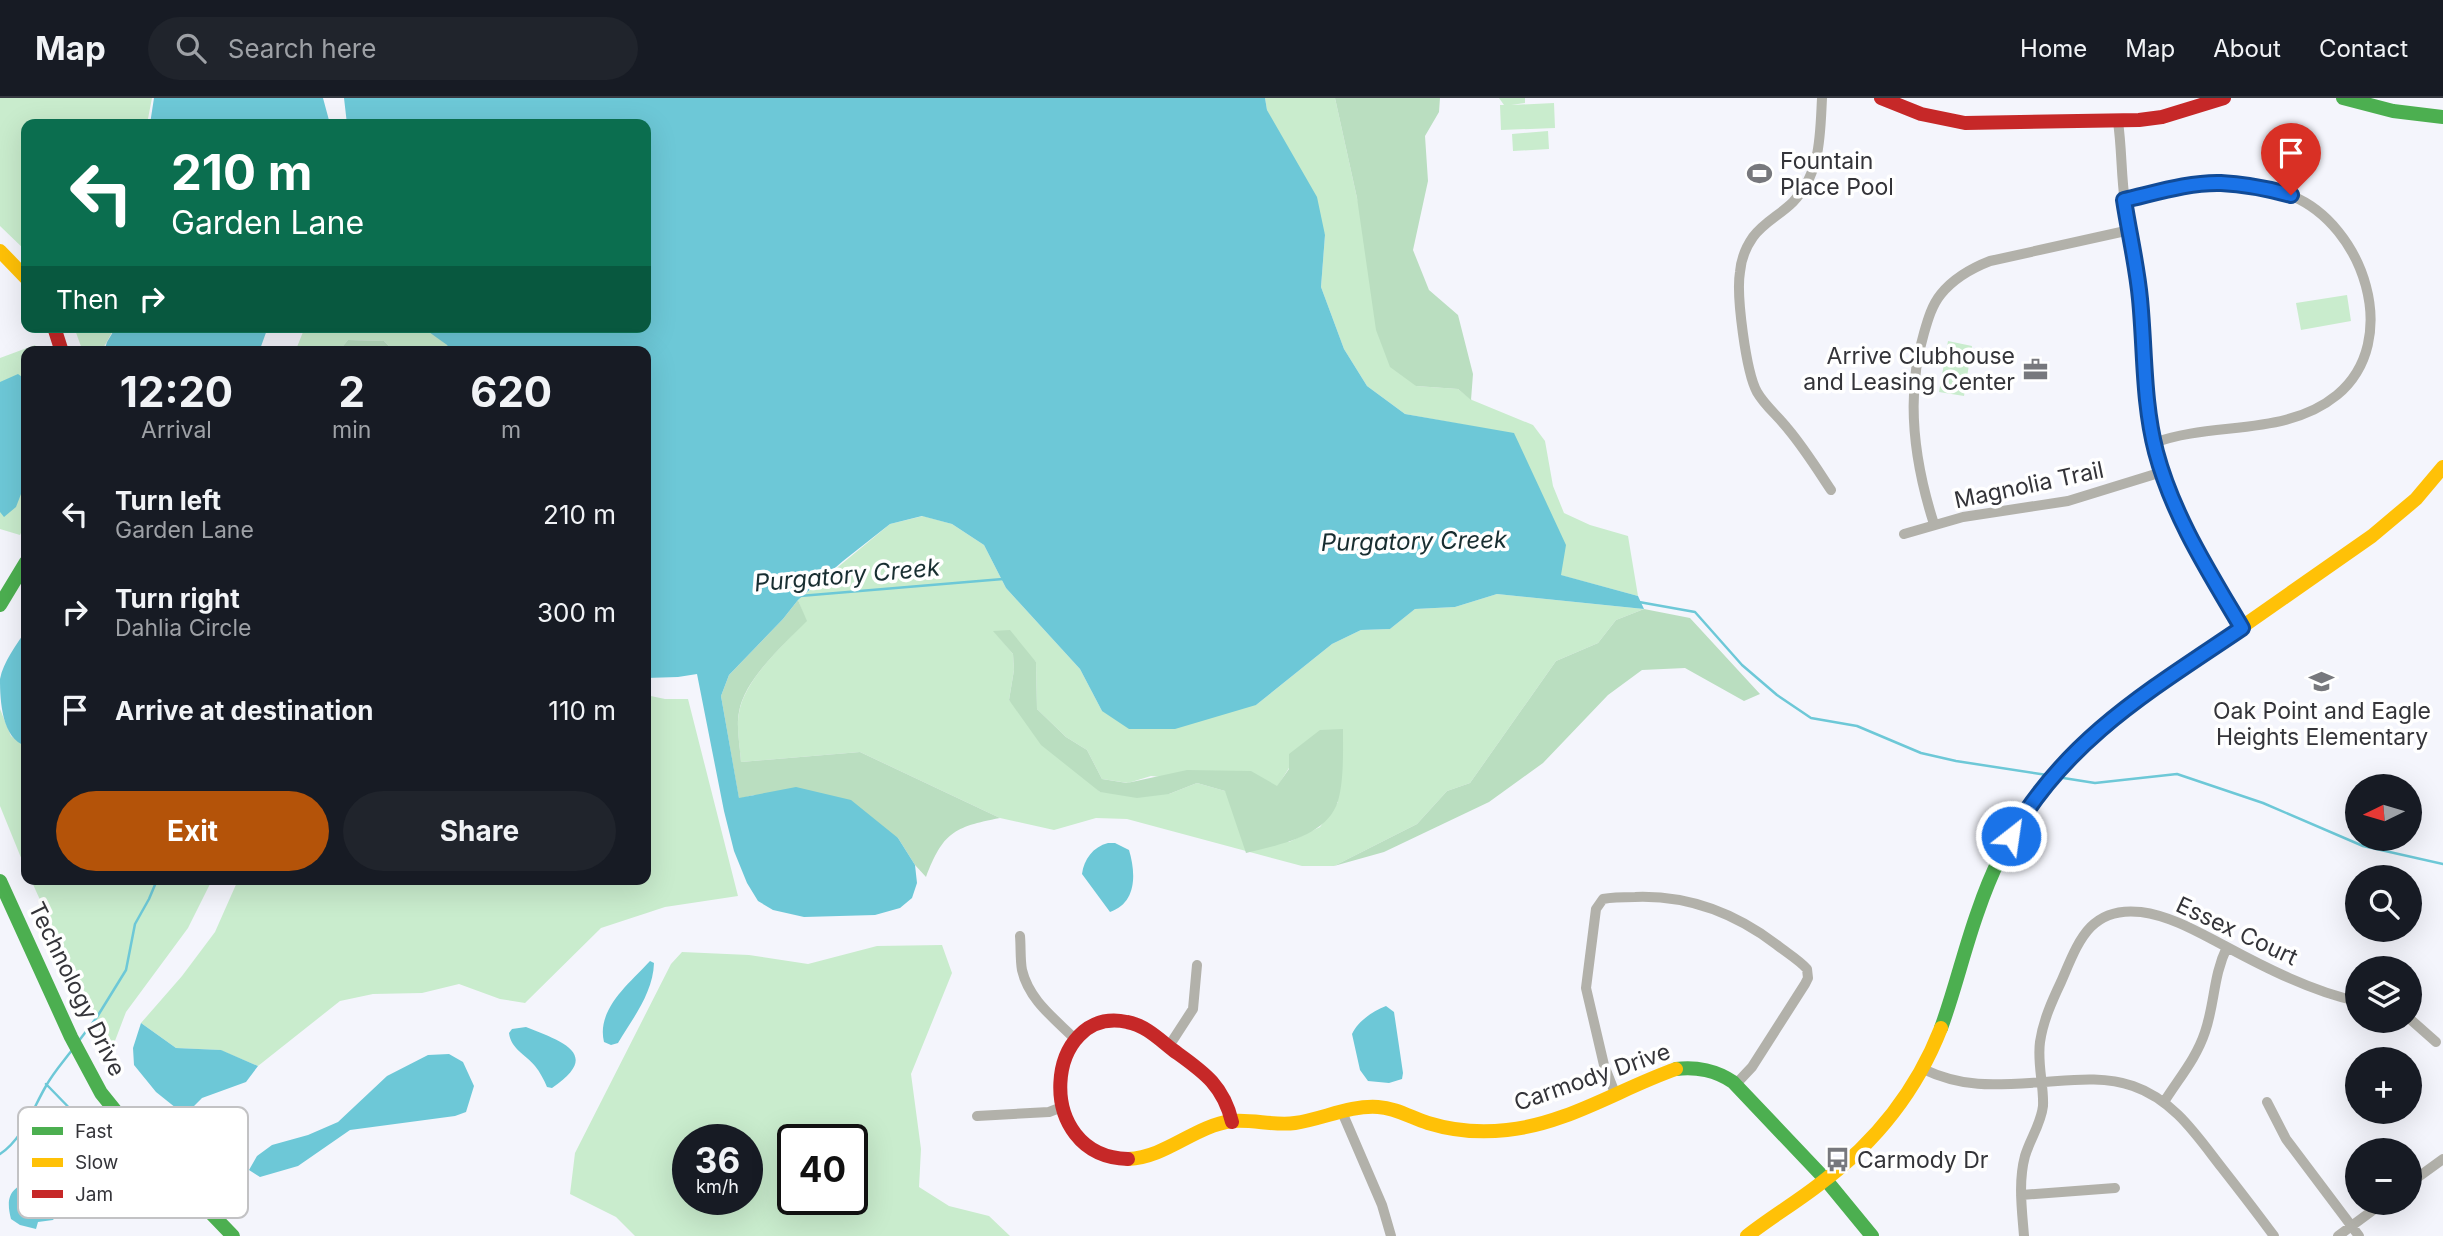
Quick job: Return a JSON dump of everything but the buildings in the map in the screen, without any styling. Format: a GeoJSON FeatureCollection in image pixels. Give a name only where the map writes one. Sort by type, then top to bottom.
{"type":"FeatureCollection","features":[{"type":"Feature","properties":{"kind":"street"},"geometry":{"type":"LineString","coordinates":[[1822,98],[1817,162],[1811,177],[1791,205],[1763,225],[1751,239],[1739,273],[1751,379],[1762,399],[1788,429],[1831,490]]}},
{"type":"Feature","properties":{"kind":"street"},"geometry":{"type":"LineString","coordinates":[[1881,98],[1921,114],[1965,122],[2118,122],[2162,117],[2224,98]]}},
{"type":"Feature","properties":{"kind":"street"},"geometry":{"type":"LineString","coordinates":[[2343,98],[2393,111],[2443,117]]}},
{"type":"Feature","properties":{"kind":"street"},"geometry":{"type":"LineString","coordinates":[[2118,122],[2124,200],[2138,280],[2144,382],[2154,443],[2162,472],[2183,524],[2242,628]]}},
{"type":"Feature","properties":{"kind":"street"},"geometry":{"type":"LineString","coordinates":[[2124,200],[2194,185],[2222,183],[2291,195],[2315,208],[2334,224],[2357,262],[2370,307],[2371,330],[2362,361],[2351,382],[2336,396],[2292,419],[2194,432],[2154,443]]}},
{"type":"Feature","properties":{"kind":"street"},"geometry":{"type":"LineString","coordinates":[[1934,524],[1915,449],[1913,417],[1919,351],[1931,310],[1941,294],[1971,268],[1990,261],[2130,230]]}},
{"type":"Feature","properties":{"kind":"street"},"geometry":{"type":"LineString","coordinates":[[0,251],[21,273]]}},
{"type":"Feature","properties":{"kind":"street"},"geometry":{"type":"LineString","coordinates":[[1747,1236],[1826,1180],[1858,1153],[1880,1129],[1923,1069],[1949,1008],[1978,910],[2004,850],[2031,802],[2070,758],[2105,723],[2131,704],[2395,521],[2424,492],[2443,467]]}},
{"type":"Feature","properties":{"kind":"street","name":"Magnolia Trail"},"geometry":{"type":"LineString","coordinates":[[1904,534],[1963,517],[2068,500],[2162,472]]}},
{"type":"Feature","properties":{"kind":"street"},"geometry":{"type":"LineString","coordinates":[[0,605],[21,570]]}},
{"type":"Feature","properties":{"kind":"street","name":"Technology Drive"},"geometry":{"type":"LineString","coordinates":[[0,881],[71,1037],[102,1093],[113,1107]]}},
{"type":"Feature","properties":{"kind":"street"},"geometry":{"type":"LineString","coordinates":[[1615,1093],[1604,1065],[1587,988],[1596,909],[1602,899],[1609,898],[1681,900],[1723,912],[1755,928],[1807,970],[1808,978],[1805,984],[1752,1067],[1736,1084]]}},
{"type":"Feature","properties":{"kind":"street","name":"Essex Court"},"geometry":{"type":"LineString","coordinates":[[2024,1236],[2022,1175],[2043,1106],[2040,1044],[2044,1024],[2078,942],[2092,925],[2115,914],[2141,912],[2165,918],[2198,931],[2306,984],[2345,997]]}},
{"type":"Feature","properties":{"kind":"street"},"geometry":{"type":"LineString","coordinates":[[1020,936],[1022,969],[1029,987],[1038,1003],[1075,1039]]}},
{"type":"Feature","properties":{"kind":"street"},"geometry":{"type":"LineString","coordinates":[[2164,1102],[2198,1050],[2206,1029],[2217,971],[2227,947]]}},
{"type":"Feature","properties":{"kind":"street"},"geometry":{"type":"LineString","coordinates":[[1169,1046],[1193,1009],[1197,965]]}},
{"type":"Feature","properties":{"kind":"street"},"geometry":{"type":"LineString","coordinates":[[1102,1023],[1133,1023],[1169,1046],[1218,1085],[1230,1108],[1232,1122],[1208,1126],[1158,1153],[1128,1159],[1098,1154],[1086,1147],[1068,1125],[1062,1107],[1062,1066],[1075,1039],[1102,1023]]}},
{"type":"Feature","properties":{"kind":"street"},"geometry":{"type":"LineString","coordinates":[[2422,1029],[2437,1042]]}},
{"type":"Feature","properties":{"kind":"street","name":"Carmody Drive"},"geometry":{"type":"LineString","coordinates":[[1232,1122],[1277,1124],[1368,1107],[1387,1108],[1429,1124],[1455,1129],[1513,1129],[1561,1116],[1679,1068],[1712,1070],[1736,1084],[1826,1180],[1872,1236]]}},
{"type":"Feature","properties":{"kind":"street"},"geometry":{"type":"LineString","coordinates":[[1923,1069],[1947,1079],[1973,1085],[2090,1079],[2134,1086],[2164,1102],[2192,1129],[2274,1236]]}},
{"type":"Feature","properties":{"kind":"street"},"geometry":{"type":"LineString","coordinates":[[2267,1102],[2286,1139],[2359,1236]]}},
{"type":"Feature","properties":{"kind":"street"},"geometry":{"type":"LineString","coordinates":[[977,1116],[1049,1112],[1062,1107]]}},
{"type":"Feature","properties":{"kind":"street"},"geometry":{"type":"LineString","coordinates":[[1342,1112],[1391,1236]]}},
{"type":"Feature","properties":{"kind":"street"},"geometry":{"type":"LineString","coordinates":[[2422,1174],[2443,1159]]}},
{"type":"Feature","properties":{"kind":"street"},"geometry":{"type":"LineString","coordinates":[[2021,1195],[2115,1188]]}},
{"type":"Feature","properties":{"kind":"street"},"geometry":{"type":"LineString","coordinates":[[2338,1236],[2367,1215]]}},
{"type":"Feature","properties":{"kind":"street","name":"Technology Drive"},"geometry":{"type":"LineString","coordinates":[[216,1218],[233,1236]]}},
{"type":"Feature","properties":{"kind":"green space"},"geometry":{"type":"Polygon","coordinates":[[[0,98],[152,98],[148,119],[21,119],[21,246],[0,226],[0,98]]]}},
{"type":"Feature","properties":{"kind":"green space"},"geometry":{"type":"Polygon","coordinates":[[[1265,98],[1335,98],[1357,198],[1416,386],[1458,389],[1472,400],[1533,425],[1545,441],[1553,486],[1564,513],[1590,525],[1628,536],[1638,596],[1560,575],[1514,434],[1405,414],[1367,386],[1344,349],[1321,287],[1325,235],[1267,110],[1265,98]]]}},
{"type":"Feature","properties":{"kind":"green space"},"geometry":{"type":"Polygon","coordinates":[[[1335,98],[1440,98],[1439,112],[1425,136],[1428,181],[1413,250],[1429,290],[1458,315],[1473,374],[1471,400],[1458,389],[1416,386],[1390,367],[1376,330],[1357,198],[1335,98]]]}},
{"type":"Feature","properties":{"kind":"green space"},"geometry":{"type":"Polygon","coordinates":[[[1499,98],[1525,98],[1525,103],[1511,105],[1554,103],[1555,128],[1501,130],[1500,105],[1504,105],[1499,98]]]}},
{"type":"Feature","properties":{"kind":"green space"},"geometry":{"type":"Polygon","coordinates":[[[1548,131],[1549,149],[1513,151],[1512,134],[1548,131]]]}},
{"type":"Feature","properties":{"kind":"green space"},"geometry":{"type":"Polygon","coordinates":[[[2347,295],[2351,321],[2301,330],[2296,303],[2347,295]]]}},
{"type":"Feature","properties":{"kind":"green space"},"geometry":{"type":"Polygon","coordinates":[[[76,333],[112,333],[104,346],[81,346],[76,333]]]}},
{"type":"Feature","properties":{"kind":"green space"},"geometry":{"type":"Polygon","coordinates":[[[303,333],[432,333],[448,346],[389,346],[384,341],[348,340],[343,346],[297,346],[303,333]]]}},
{"type":"Feature","properties":{"kind":"green space"},"geometry":{"type":"Polygon","coordinates":[[[348,340],[384,341],[389,346],[343,346],[348,340]]]}},
{"type":"Feature","properties":{"kind":"green space"},"geometry":{"type":"Polygon","coordinates":[[[1948,341],[1972,346],[1964,396],[1939,392],[1948,341]]]}},
{"type":"Feature","properties":{"kind":"green space"},"geometry":{"type":"Polygon","coordinates":[[[21,350],[20,535],[0,529],[0,358],[21,350]]]}},
{"type":"Feature","properties":{"kind":"green space"},"geometry":{"type":"Polygon","coordinates":[[[923,516],[952,524],[984,545],[1006,588],[1080,669],[1102,711],[1256,705],[1332,644],[1361,630],[1390,629],[1415,609],[1455,607],[1497,594],[1644,609],[1616,620],[1598,643],[1556,661],[1470,783],[1447,791],[1417,824],[1334,866],[1302,866],[1127,819],[1096,818],[1054,830],[1000,818],[860,752],[741,762],[738,725],[742,701],[766,663],[806,621],[798,600],[890,524],[923,516]],[[994,631],[1013,654],[1014,670],[1009,700],[1100,792],[1169,794],[1197,783],[1225,791],[1289,842],[1320,827],[1338,802],[1289,768],[1277,787],[1151,776],[1128,783],[1102,779],[1087,750],[1066,737],[1037,709],[1036,662],[994,631]]]}},
{"type":"Feature","properties":{"kind":"green space"},"geometry":{"type":"Polygon","coordinates":[[[798,600],[807,621],[766,663],[742,700],[738,724],[741,762],[860,752],[1000,818],[971,825],[952,834],[938,850],[926,877],[898,838],[754,795],[739,799],[721,696],[729,675],[798,600]]]}},
{"type":"Feature","properties":{"kind":"green space"},"geometry":{"type":"Polygon","coordinates":[[[1644,609],[1690,618],[1760,694],[1744,701],[1685,668],[1642,670],[1608,695],[1543,763],[1489,802],[1384,852],[1334,866],[1417,824],[1447,791],[1470,783],[1556,661],[1598,643],[1616,620],[1644,609]]]}},
{"type":"Feature","properties":{"kind":"green space"},"geometry":{"type":"Polygon","coordinates":[[[1010,630],[1036,662],[1037,709],[1066,737],[1087,750],[1102,779],[1127,783],[1187,770],[1251,771],[1277,786],[1289,769],[1289,754],[1320,730],[1343,729],[1341,784],[1338,801],[1332,813],[1323,823],[1300,838],[1246,853],[1225,791],[1197,783],[1169,794],[1137,798],[1100,792],[1041,745],[1009,700],[1014,670],[1013,654],[993,631],[1010,630]]]}},
{"type":"Feature","properties":{"kind":"green space"},"geometry":{"type":"Polygon","coordinates":[[[651,696],[688,699],[738,896],[665,907],[601,928],[525,1003],[500,999],[459,984],[422,993],[373,994],[340,1001],[258,1066],[220,1050],[176,1048],[141,1023],[182,976],[215,932],[236,885],[651,885],[651,696]]]}},
{"type":"Feature","properties":{"kind":"green space"},"geometry":{"type":"Polygon","coordinates":[[[0,709],[11,736],[21,743],[21,858],[0,806],[0,709]]]}},
{"type":"Feature","properties":{"kind":"green space"},"geometry":{"type":"Polygon","coordinates":[[[33,885],[210,885],[188,928],[126,1012],[110,1054],[33,885]]]}},
{"type":"Feature","properties":{"kind":"green space"},"geometry":{"type":"Polygon","coordinates":[[[942,945],[952,973],[911,1074],[921,1149],[919,1187],[949,1206],[989,1216],[1010,1236],[635,1236],[616,1217],[570,1194],[575,1153],[671,964],[682,952],[749,955],[808,964],[877,946],[942,945]]]}},
{"type":"Feature","properties":{"kind":"water"},"geometry":{"type":"Polygon","coordinates":[[[154,98],[323,98],[329,119],[151,119],[154,98]]]}},
{"type":"Feature","properties":{"kind":"water"},"geometry":{"type":"Polygon","coordinates":[[[344,98],[1265,98],[1267,110],[1317,197],[1325,235],[1321,287],[1344,349],[1367,386],[1405,414],[1514,433],[1566,545],[1561,575],[1638,596],[1644,609],[1497,594],[1455,607],[1415,609],[1390,629],[1361,630],[1332,644],[1256,705],[1175,729],[1129,729],[1102,711],[1080,669],[1006,588],[984,545],[952,524],[922,516],[890,524],[798,600],[729,675],[721,696],[739,798],[796,787],[851,800],[898,838],[915,865],[917,883],[912,898],[900,908],[875,915],[804,917],[773,910],[758,901],[747,883],[734,851],[697,674],[651,678],[651,346],[448,346],[430,333],[651,333],[651,119],[346,119],[344,98]]]}},
{"type":"Feature","properties":{"kind":"water"},"geometry":{"type":"Polygon","coordinates":[[[112,333],[266,333],[261,346],[106,346],[112,333]]]}},
{"type":"Feature","properties":{"kind":"water"},"geometry":{"type":"Polygon","coordinates":[[[18,374],[21,376],[21,494],[16,507],[4,517],[0,512],[0,382],[18,374]]]}},
{"type":"Feature","properties":{"kind":"water"},"geometry":{"type":"Polygon","coordinates":[[[21,638],[21,744],[7,728],[2,708],[0,679],[7,660],[21,638]]]}},
{"type":"Feature","properties":{"kind":"water"},"geometry":{"type":"Polygon","coordinates":[[[1108,843],[1115,843],[1129,850],[1133,868],[1130,894],[1119,908],[1110,912],[1082,874],[1090,854],[1108,843]]]}},
{"type":"Feature","properties":{"kind":"water"},"geometry":{"type":"Polygon","coordinates":[[[650,961],[654,963],[653,974],[641,1005],[618,1043],[611,1045],[604,1042],[603,1030],[610,1008],[650,961]]]}},
{"type":"Feature","properties":{"kind":"water"},"geometry":{"type":"Polygon","coordinates":[[[1386,1006],[1394,1012],[1402,1079],[1389,1083],[1368,1081],[1360,1070],[1352,1034],[1366,1017],[1386,1006]]]}},
{"type":"Feature","properties":{"kind":"water"},"geometry":{"type":"Polygon","coordinates":[[[141,1023],[176,1048],[221,1050],[258,1066],[246,1082],[202,1098],[193,1107],[175,1107],[156,1092],[134,1065],[133,1048],[141,1023]]]}},
{"type":"Feature","properties":{"kind":"water"},"geometry":{"type":"Polygon","coordinates":[[[526,1027],[563,1043],[575,1057],[574,1066],[567,1076],[552,1088],[547,1087],[537,1068],[510,1039],[509,1033],[512,1029],[526,1027]]]}},
{"type":"Feature","properties":{"kind":"water"},"geometry":{"type":"Polygon","coordinates":[[[449,1054],[463,1062],[474,1086],[466,1112],[455,1116],[350,1130],[298,1166],[260,1177],[249,1170],[257,1156],[272,1145],[308,1135],[338,1122],[387,1076],[428,1055],[449,1054]]]}},
{"type":"Feature","properties":{"kind":"water"},"geometry":{"type":"Polygon","coordinates":[[[18,1187],[18,1218],[54,1218],[53,1220],[38,1222],[36,1229],[20,1225],[11,1219],[9,1204],[18,1187]]]}},
{"type":"Feature","properties":{"kind":"waterway","name":"Purgatory Creek"},"geometry":{"type":"LineString","coordinates":[[800,596],[1003,579]]}},
{"type":"Feature","properties":{"kind":"waterway","name":"Purgatory Creek"},"geometry":{"type":"LineString","coordinates":[[1639,602],[1695,612],[1742,665],[1777,695],[1811,718],[1857,726],[1921,753],[2047,775]]}},
{"type":"Feature","properties":{"kind":"waterway","name":"Purgatory Creek"},"geometry":{"type":"LineString","coordinates":[[2057,777],[2095,783],[2177,774],[2263,803],[2363,846],[2443,864]]}},
{"type":"Feature","properties":{"kind":"waterway","name":"Purgatory Creek"},"geometry":{"type":"LineString","coordinates":[[78,1042],[126,970],[135,924],[155,885]]}},
{"type":"Feature","properties":{"kind":"waterway","name":"Purgatory Creek"},"geometry":{"type":"LineString","coordinates":[[35,1107],[49,1081],[72,1050]]}},
{"type":"Feature","properties":{"kind":"waterway"},"geometry":{"type":"LineString","coordinates":[[46,1084],[68,1107]]}},
{"type":"Feature","properties":{"kind":"waterway","name":"Purgatory Creek"},"geometry":{"type":"LineString","coordinates":[[0,1154],[18,1136]]}},
{"type":"Feature","properties":{"kind":"traffic: fast"},"geometry":{"type":"LineString","coordinates":[[2343,98],[2393,111],[2443,117]]}},
{"type":"Feature","properties":{"kind":"traffic: fast"},"geometry":{"type":"LineString","coordinates":[[0,605],[21,570]]}},
{"type":"Feature","properties":{"kind":"traffic: fast"},"geometry":{"type":"LineString","coordinates":[[1941,1028],[1978,911],[2000,857],[2045,786],[2106,725]]}},
{"type":"Feature","properties":{"kind":"traffic: fast"},"geometry":{"type":"LineString","coordinates":[[0,881],[71,1037],[101,1093],[112,1107]]}},
{"type":"Feature","properties":{"kind":"traffic: fast"},"geometry":{"type":"LineString","coordinates":[[1676,1069],[1706,1070],[1733,1082],[1826,1180],[1872,1236]]}},
{"type":"Feature","properties":{"kind":"traffic: fast"},"geometry":{"type":"LineString","coordinates":[[216,1218],[233,1236]]}},
{"type":"Feature","properties":{"kind":"traffic: slow"},"geometry":{"type":"LineString","coordinates":[[0,251],[21,273]]}},
{"type":"Feature","properties":{"kind":"traffic: slow"},"geometry":{"type":"LineString","coordinates":[[2106,725],[2372,536],[2416,499],[2443,467]]}},
{"type":"Feature","properties":{"kind":"traffic: slow"},"geometry":{"type":"LineString","coordinates":[[1747,1236],[1812,1190],[1877,1133],[1907,1094],[1941,1028]]}},
{"type":"Feature","properties":{"kind":"traffic: slow"},"geometry":{"type":"LineString","coordinates":[[1128,1159],[1155,1153],[1218,1124],[1232,1121],[1295,1123],[1368,1107],[1391,1109],[1428,1123],[1458,1130],[1497,1131],[1529,1126],[1572,1113],[1676,1069]]}},
{"type":"Feature","properties":{"kind":"traffic: jam"},"geometry":{"type":"LineString","coordinates":[[1881,98],[1921,114],[1965,123],[2139,120],[2162,117],[2224,98]]}},
{"type":"Feature","properties":{"kind":"traffic: jam"},"geometry":{"type":"LineString","coordinates":[[56,333],[60,346]]}},
{"type":"Feature","properties":{"kind":"traffic: jam"},"geometry":{"type":"LineString","coordinates":[[1128,1159],[1097,1152],[1075,1134],[1063,1110],[1060,1083],[1066,1057],[1079,1036],[1100,1023],[1127,1022],[1146,1029],[1157,1037],[1210,1080],[1223,1098],[1232,1122]]}},
{"type":"Feature","properties":{"kind":"place","name":"Fountain Place Pool"},"geometry":{"type":"Point","coordinates":[1760,174]}},
{"type":"Feature","properties":{"kind":"place","name":"Arrive Clubhouse and Leasing Center"},"geometry":{"type":"Point","coordinates":[2035,369]}},
{"type":"Feature","properties":{"kind":"place","name":"Oak Point and Eagle Heights Elementary"},"geometry":{"type":"Point","coordinates":[2322,681]}},
{"type":"Feature","properties":{"kind":"place","name":"Carmody Dr"},"geometry":{"type":"Point","coordinates":[1837,1160]}},
{"type":"Feature","properties":{"kind":"route"},"geometry":{"type":"LineString","coordinates":[[2011,836],[2031,802],[2105,723],[2242,628],[2183,524],[2157,455],[2144,382],[2141,302],[2136,258],[2124,200],[2194,185],[2222,183],[2291,195]]}}]}
